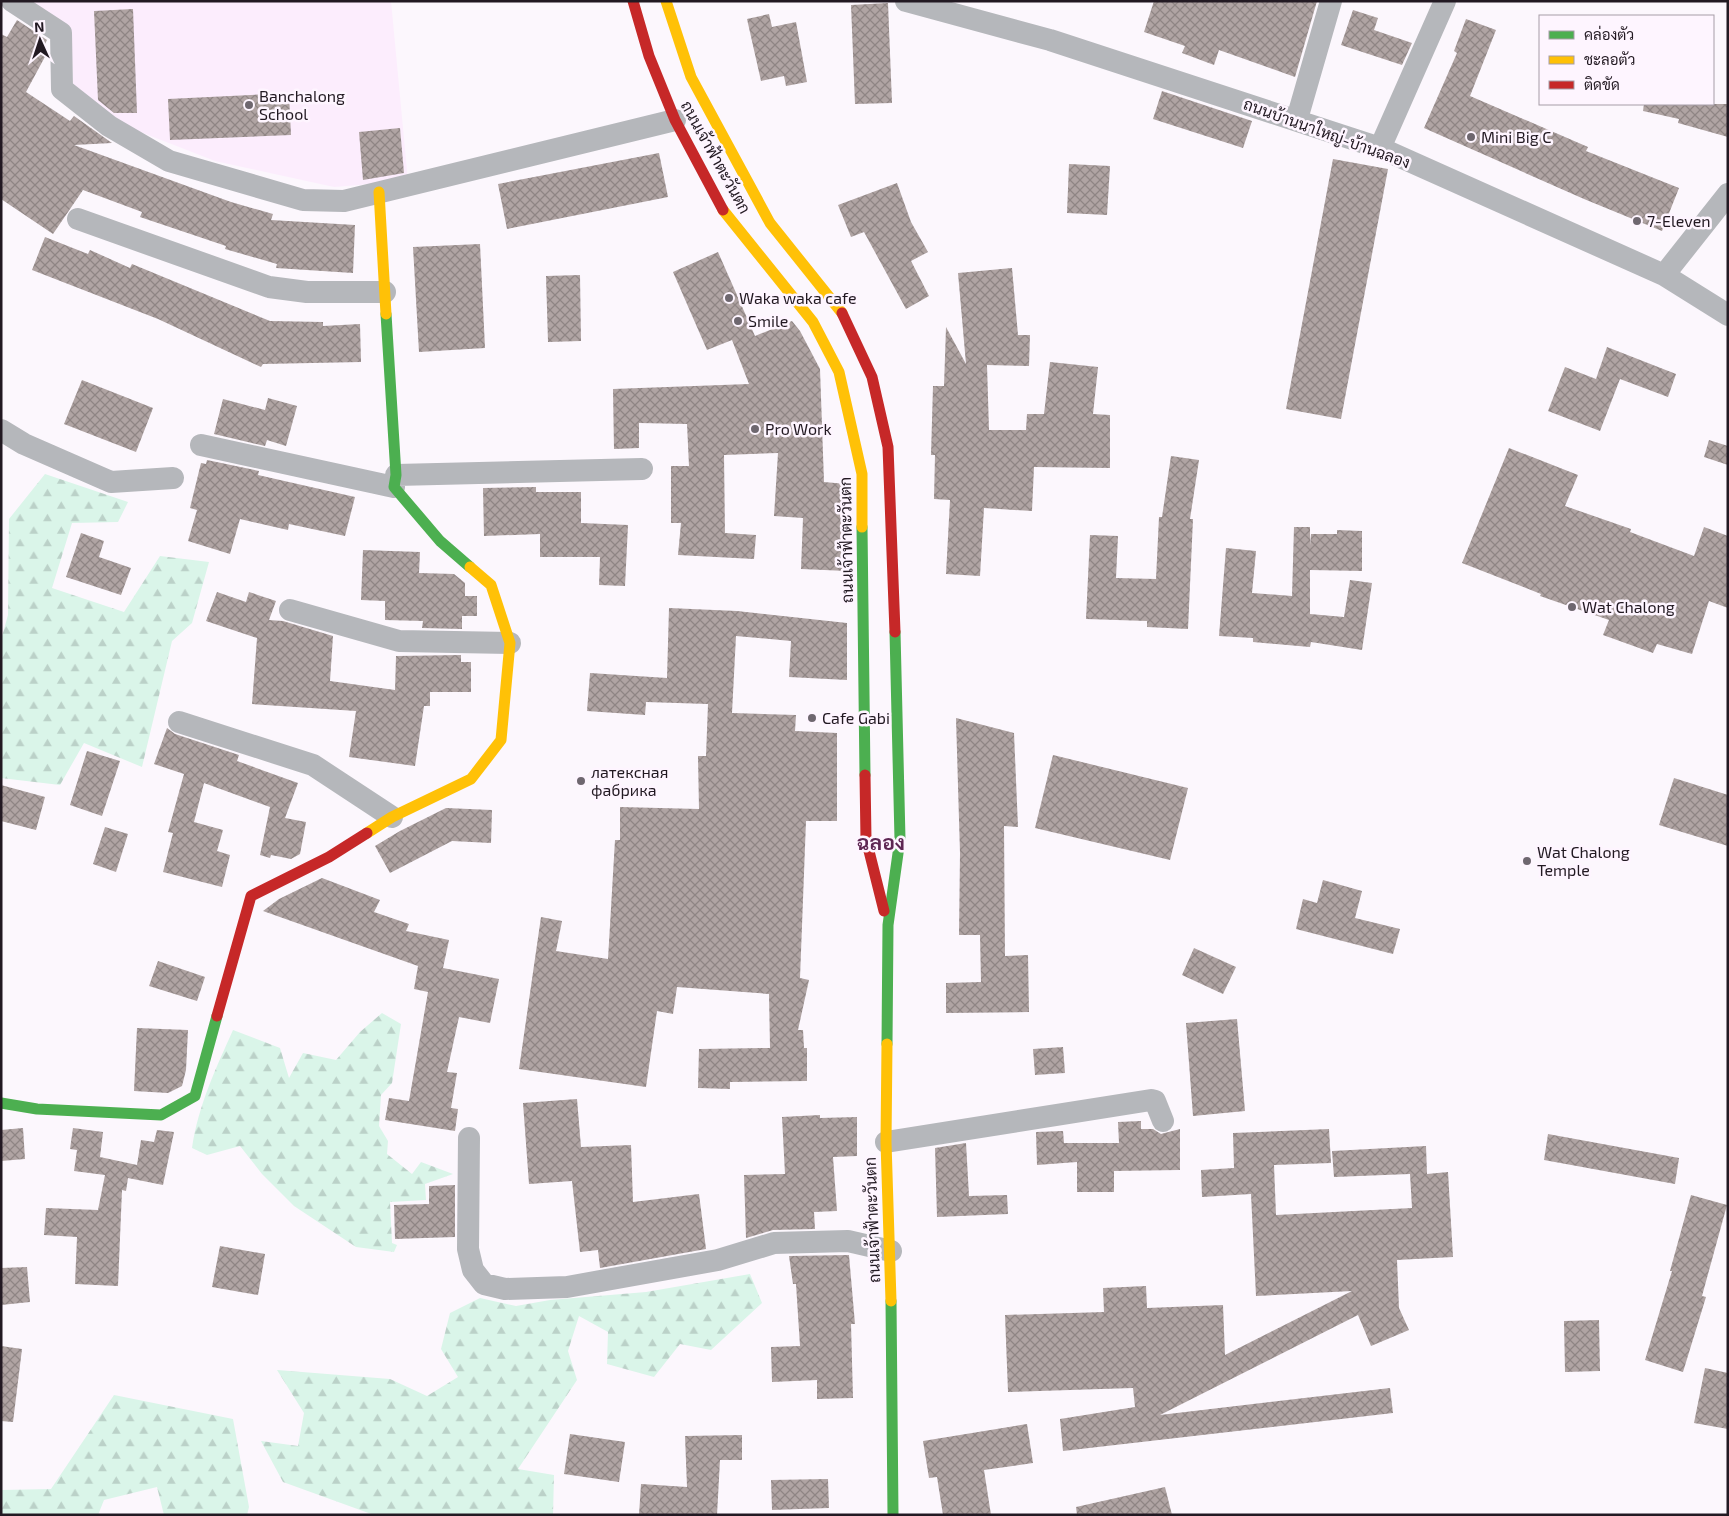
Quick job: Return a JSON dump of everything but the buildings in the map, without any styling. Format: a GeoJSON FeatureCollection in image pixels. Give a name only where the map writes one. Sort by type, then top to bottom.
{"type":"FeatureCollection","features":[{"type":"Feature","properties":{"kind":"main road","name":"ถนนเจ้าฟ้าตะวันตก"},"geometry":{"type":"LineString","coordinates":[[666,1],[691,77],[766,215],[844,315],[872,377],[888,447],[894,615],[888,682],[900,839],[888,925],[886,1142],[891,1252],[892,1515]]}},
{"type":"Feature","properties":{"kind":"main road","name":"ถนนเจ้าฟ้าตะวันตก"},"geometry":{"type":"LineString","coordinates":[[635,2],[649,56],[675,120],[726,215],[813,322],[839,372],[862,474],[866,839],[888,925]]}},
{"type":"Feature","properties":{"kind":"main road"},"geometry":{"type":"LineString","coordinates":[[1,1103],[37,1109],[161,1115],[196,1096],[250,896],[329,857],[392,817],[471,779],[501,740],[510,643],[491,585],[440,541],[395,481],[379,192]]}},
{"type":"Feature","properties":{"kind":"main road"},"geometry":{"type":"LineString","coordinates":[[863,611],[894,615]]}},
{"type":"Feature","properties":{"kind":"main road"},"geometry":{"type":"LineString","coordinates":[[863,679],[888,682]]}},
{"type":"Feature","properties":{"kind":"street"},"geometry":{"type":"LineString","coordinates":[[12,1],[62,33],[62,89],[108,126],[170,161],[302,200],[344,201],[675,120]]}},
{"type":"Feature","properties":{"kind":"street","name":"ถนนบ้านนาใหญ่-บ้านฉลอง"},"geometry":{"type":"LineString","coordinates":[[906,1],[1050,40],[1380,148],[1664,275],[1728,315]]}},
{"type":"Feature","properties":{"kind":"street"},"geometry":{"type":"LineString","coordinates":[[1297,120],[1331,1]]}},
{"type":"Feature","properties":{"kind":"street"},"geometry":{"type":"LineString","coordinates":[[1380,148],[1445,1]]}},
{"type":"Feature","properties":{"kind":"street"},"geometry":{"type":"LineString","coordinates":[[1664,275],[1728,194]]}},
{"type":"Feature","properties":{"kind":"street"},"geometry":{"type":"LineString","coordinates":[[78,219],[270,287],[307,292],[385,292]]}},
{"type":"Feature","properties":{"kind":"street"},"geometry":{"type":"LineString","coordinates":[[1,430],[24,444],[111,482],[173,478]]}},
{"type":"Feature","properties":{"kind":"street"},"geometry":{"type":"LineString","coordinates":[[200,445],[395,481],[642,469]]}},
{"type":"Feature","properties":{"kind":"street"},"geometry":{"type":"LineString","coordinates":[[290,610],[399,641],[510,643]]}},
{"type":"Feature","properties":{"kind":"street"},"geometry":{"type":"LineString","coordinates":[[178,722],[313,765],[392,817]]}},
{"type":"Feature","properties":{"kind":"street"},"geometry":{"type":"LineString","coordinates":[[886,1142],[1151,1100],[1155,1100],[1160,1106],[1163,1120]]}},
{"type":"Feature","properties":{"kind":"street"},"geometry":{"type":"LineString","coordinates":[[469,1138],[468,1250],[473,1270],[484,1284],[505,1289],[567,1287],[718,1260],[774,1243],[848,1240],[891,1252]]}},
{"type":"Feature","properties":{"kind":"shaded area","name":"Banchalong School"},"geometry":{"type":"Polygon","coordinates":[[[29,1],[391,1],[408,181],[334,187],[215,161],[120,124],[73,87],[71,30],[29,1]]]}},
{"type":"Feature","properties":{"kind":"green space"},"geometry":{"type":"Polygon","coordinates":[[[45,474],[128,502],[118,522],[72,523],[52,588],[124,612],[160,556],[209,562],[192,623],[172,641],[142,767],[84,743],[60,785],[1,778],[1,640],[8,615],[9,519],[45,474]]]}},
{"type":"Feature","properties":{"kind":"green space"},"geometry":{"type":"Polygon","coordinates":[[[382,1013],[401,1024],[392,1083],[381,1095],[379,1126],[388,1141],[387,1154],[412,1174],[421,1162],[453,1174],[425,1184],[426,1200],[390,1202],[392,1243],[397,1245],[394,1252],[356,1247],[294,1206],[262,1174],[240,1146],[207,1155],[192,1148],[203,1102],[233,1030],[280,1048],[289,1078],[303,1053],[336,1060],[360,1032],[382,1013]]]}},
{"type":"Feature","properties":{"kind":"green space"},"geometry":{"type":"Polygon","coordinates":[[[750,1274],[762,1303],[711,1350],[680,1344],[654,1377],[607,1364],[608,1332],[579,1316],[568,1351],[577,1380],[518,1469],[554,1475],[553,1515],[374,1515],[283,1482],[261,1441],[298,1446],[304,1413],[277,1370],[390,1379],[427,1396],[458,1377],[441,1349],[450,1313],[480,1298],[516,1306],[550,1300],[646,1292],[750,1274]]]}},
{"type":"Feature","properties":{"kind":"green space"},"geometry":{"type":"Polygon","coordinates":[[[114,1395],[233,1419],[249,1507],[247,1515],[164,1515],[157,1487],[104,1500],[98,1515],[1,1515],[1,1490],[51,1489],[114,1395]]]}},
{"type":"Feature","properties":{"kind":"traffic: fast"},"geometry":{"type":"LineString","coordinates":[[386,314],[396,475],[394,487],[440,541],[470,567]]}},
{"type":"Feature","properties":{"kind":"traffic: fast"},"geometry":{"type":"LineString","coordinates":[[862,527],[865,775]]}},
{"type":"Feature","properties":{"kind":"traffic: fast"},"geometry":{"type":"LineString","coordinates":[[887,1044],[888,925],[900,839],[895,632]]}},
{"type":"Feature","properties":{"kind":"traffic: fast"},"geometry":{"type":"LineString","coordinates":[[1,1103],[37,1109],[161,1115],[195,1096],[217,1016]]}},
{"type":"Feature","properties":{"kind":"traffic: fast"},"geometry":{"type":"LineString","coordinates":[[891,1301],[893,1515]]}},
{"type":"Feature","properties":{"kind":"traffic: slow"},"geometry":{"type":"LineString","coordinates":[[666,1],[691,77],[770,223],[842,313]]}},
{"type":"Feature","properties":{"kind":"traffic: slow"},"geometry":{"type":"LineString","coordinates":[[379,192],[386,314]]}},
{"type":"Feature","properties":{"kind":"traffic: slow"},"geometry":{"type":"LineString","coordinates":[[723,210],[813,322],[839,372],[862,474],[862,527]]}},
{"type":"Feature","properties":{"kind":"traffic: slow"},"geometry":{"type":"LineString","coordinates":[[367,833],[392,817],[471,779],[501,740],[510,643],[491,585],[470,567]]}},
{"type":"Feature","properties":{"kind":"traffic: slow"},"geometry":{"type":"LineString","coordinates":[[887,1044],[886,1142],[891,1301]]}},
{"type":"Feature","properties":{"kind":"traffic: jam"},"geometry":{"type":"LineString","coordinates":[[633,1],[649,56],[675,120],[723,210]]}},
{"type":"Feature","properties":{"kind":"traffic: jam"},"geometry":{"type":"LineString","coordinates":[[842,313],[872,377],[888,447],[895,632]]}},
{"type":"Feature","properties":{"kind":"traffic: jam"},"geometry":{"type":"LineString","coordinates":[[865,775],[866,839],[884,911]]}},
{"type":"Feature","properties":{"kind":"traffic: jam"},"geometry":{"type":"LineString","coordinates":[[217,1016],[251,896],[329,857],[367,833]]}},
{"type":"Feature","properties":{"kind":"place","name":"Banchalong School"},"geometry":{"type":"Point","coordinates":[249,105]}},
{"type":"Feature","properties":{"kind":"place","name":"Mini Big C"},"geometry":{"type":"Point","coordinates":[1471,137]}},
{"type":"Feature","properties":{"kind":"place","name":"7-Eleven"},"geometry":{"type":"Point","coordinates":[1637,221]}},
{"type":"Feature","properties":{"kind":"place","name":"Waka waka cafe"},"geometry":{"type":"Point","coordinates":[729,298]}},
{"type":"Feature","properties":{"kind":"place","name":"Smile"},"geometry":{"type":"Point","coordinates":[738,321]}},
{"type":"Feature","properties":{"kind":"place","name":"Pro Work"},"geometry":{"type":"Point","coordinates":[755,429]}},
{"type":"Feature","properties":{"kind":"place","name":"Wat Chalong"},"geometry":{"type":"Point","coordinates":[1572,607]}},
{"type":"Feature","properties":{"kind":"place","name":"Cafe Gabi"},"geometry":{"type":"Point","coordinates":[812,718]}},
{"type":"Feature","properties":{"kind":"place","name":"латексная фабрика"},"geometry":{"type":"Point","coordinates":[581,781]}},
{"type":"Feature","properties":{"kind":"place","name":"Wat Chalong Temple"},"geometry":{"type":"Point","coordinates":[1527,861]}},
{"type":"Feature","properties":{"kind":"district","name":"ฉลอง"},"geometry":{"type":"Point","coordinates":[881,843]}}]}
